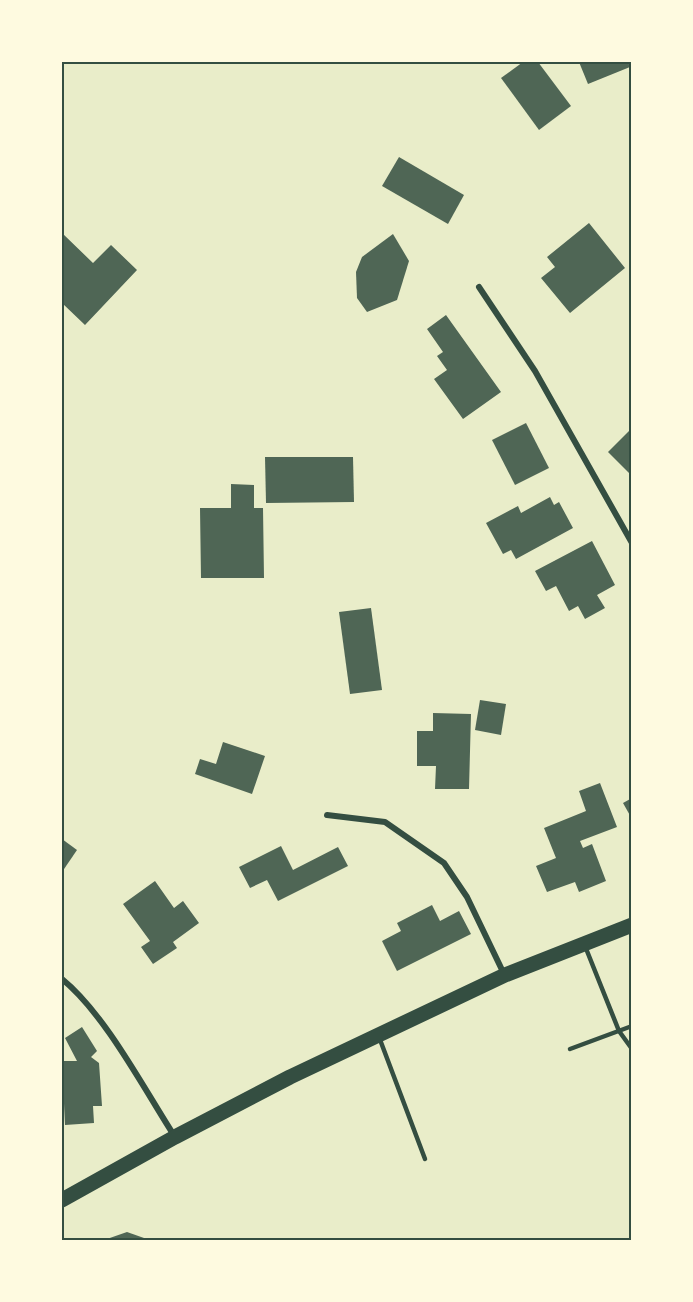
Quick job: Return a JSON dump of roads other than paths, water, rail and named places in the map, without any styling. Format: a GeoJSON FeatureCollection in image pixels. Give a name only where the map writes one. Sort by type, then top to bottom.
{"type":"FeatureCollection","features":[{"type":"Feature","properties":{"kind":"main road"},"geometry":{"type":"LineString","coordinates":[[62,1200],[290,1077],[505,975],[632,925]]}},
{"type":"Feature","properties":{"kind":"street"},"geometry":{"type":"LineString","coordinates":[[479,287],[535,371],[632,543]]}},
{"type":"Feature","properties":{"kind":"street"},"geometry":{"type":"LineString","coordinates":[[327,815],[385,822],[444,863],[467,897],[505,975]]}},
{"type":"Feature","properties":{"kind":"street"},"geometry":{"type":"LineString","coordinates":[[62,979],[106,1028],[176,1137]]}},
{"type":"Feature","properties":{"kind":"lane"},"geometry":{"type":"LineString","coordinates":[[584,944],[619,1031],[632,1049]]}},
{"type":"Feature","properties":{"kind":"lane"},"geometry":{"type":"LineString","coordinates":[[570,1049],[632,1026]]}},
{"type":"Feature","properties":{"kind":"lane"},"geometry":{"type":"LineString","coordinates":[[378,1035],[426,1158]]}}]}
